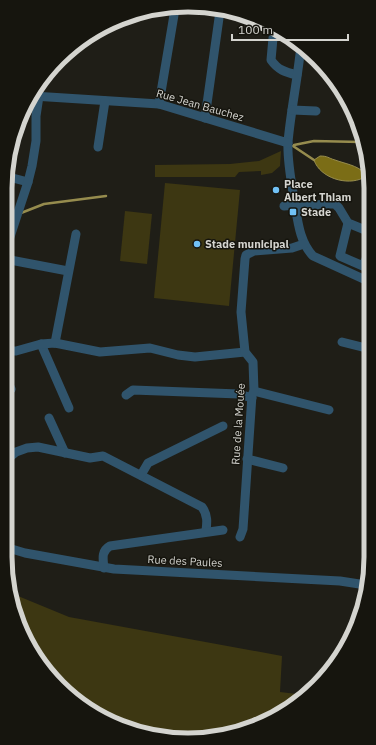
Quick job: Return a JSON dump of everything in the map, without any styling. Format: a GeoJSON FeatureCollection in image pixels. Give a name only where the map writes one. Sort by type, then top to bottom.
{"type":"FeatureCollection","features":[{"type":"Feature","properties":{"kind":"street"},"geometry":{"type":"LineString","coordinates":[[159,104],[174,12]]}},
{"type":"Feature","properties":{"kind":"street"},"geometry":{"type":"LineString","coordinates":[[205,118],[219,15]]}},
{"type":"Feature","properties":{"kind":"street"},"geometry":{"type":"LineString","coordinates":[[273,38],[271,60],[277,68],[283,72],[297,75]]}},
{"type":"Feature","properties":{"kind":"street"},"geometry":{"type":"LineString","coordinates":[[299,52],[288,143],[291,181],[297,219],[304,244],[313,256],[364,279]]}},
{"type":"Feature","properties":{"kind":"street","name":"Rue Jean Bauchez"},"geometry":{"type":"LineString","coordinates":[[38,96],[159,104],[288,143]]}},
{"type":"Feature","properties":{"kind":"street"},"geometry":{"type":"LineString","coordinates":[[12,231],[28,182],[36,141],[36,100]]}},
{"type":"Feature","properties":{"kind":"street"},"geometry":{"type":"LineString","coordinates":[[98,147],[105,101]]}},
{"type":"Feature","properties":{"kind":"street"},"geometry":{"type":"LineString","coordinates":[[292,110],[316,111]]}},
{"type":"Feature","properties":{"kind":"street"},"geometry":{"type":"LineString","coordinates":[[12,178],[28,182]]}},
{"type":"Feature","properties":{"kind":"street"},"geometry":{"type":"LineString","coordinates":[[284,206],[335,204],[348,222],[364,229]]}},
{"type":"Feature","properties":{"kind":"street"},"geometry":{"type":"LineString","coordinates":[[348,222],[340,256],[363,266],[364,264]]}},
{"type":"Feature","properties":{"kind":"street"},"geometry":{"type":"LineString","coordinates":[[55,343],[76,234]]}},
{"type":"Feature","properties":{"kind":"street","name":"Rue de la Mouée"},"geometry":{"type":"LineString","coordinates":[[240,537],[243,529],[247,459],[253,395],[253,362],[245,352],[241,312],[246,255],[254,251],[292,248],[304,244]]}},
{"type":"Feature","properties":{"kind":"street"},"geometry":{"type":"LineString","coordinates":[[12,260],[68,271]]}},
{"type":"Feature","properties":{"kind":"street"},"geometry":{"type":"LineString","coordinates":[[342,342],[364,348]]}},
{"type":"Feature","properties":{"kind":"street"},"geometry":{"type":"LineString","coordinates":[[12,352],[41,344],[55,343],[100,352],[150,348],[178,355],[195,357],[245,352]]}},
{"type":"Feature","properties":{"kind":"street"},"geometry":{"type":"LineString","coordinates":[[41,344],[70,408]]}},
{"type":"Feature","properties":{"kind":"street"},"geometry":{"type":"LineString","coordinates":[[126,395],[133,390],[253,395],[329,410]]}},
{"type":"Feature","properties":{"kind":"street"},"geometry":{"type":"LineString","coordinates":[[49,418],[65,453]]}},
{"type":"Feature","properties":{"kind":"street"},"geometry":{"type":"LineString","coordinates":[[141,475],[148,463],[223,426]]}},
{"type":"Feature","properties":{"kind":"street"},"geometry":{"type":"LineString","coordinates":[[12,455],[27,448],[38,447],[90,458],[103,456],[202,507],[207,517],[206,531]]}},
{"type":"Feature","properties":{"kind":"street"},"geometry":{"type":"LineString","coordinates":[[247,459],[283,468]]}},
{"type":"Feature","properties":{"kind":"street"},"geometry":{"type":"LineString","coordinates":[[104,568],[103,553],[105,548],[110,546],[206,531],[222,530]]}},
{"type":"Feature","properties":{"kind":"street","name":"Rue des Paules"},"geometry":{"type":"LineString","coordinates":[[12,549],[25,553],[104,568],[340,581],[362,584]]}},
{"type":"Feature","properties":{"kind":"shaded area"},"geometry":{"type":"Polygon","coordinates":[[[281,151],[280,166],[272,173],[261,175],[261,171],[239,172],[235,177],[155,177],[155,165],[230,164],[259,161],[281,151]]]}},
{"type":"Feature","properties":{"kind":"shaded area"},"geometry":{"type":"Polygon","coordinates":[[[320,156],[333,159],[358,168],[363,172],[364,176],[363,178],[349,181],[335,179],[322,172],[314,160],[320,156]]]}},
{"type":"Feature","properties":{"kind":"shaded area","name":"Stade municipal"},"geometry":{"type":"Polygon","coordinates":[[[165,183],[240,190],[229,306],[154,298],[165,183]]]}},
{"type":"Feature","properties":{"kind":"shaded area"},"geometry":{"type":"Polygon","coordinates":[[[125,211],[152,214],[147,264],[120,261],[125,211]]]}},
{"type":"Feature","properties":{"kind":"shaded area"},"geometry":{"type":"Polygon","coordinates":[[[15,588],[18,596],[69,617],[282,656],[280,692],[298,694],[266,715],[245,724],[222,730],[200,733],[176,733],[154,730],[131,724],[110,715],[81,697],[48,664],[25,624],[15,588]]]}},
{"type":"Feature","properties":{"kind":"waterway"},"geometry":{"type":"LineString","coordinates":[[294,145],[314,141],[358,142]]}},
{"type":"Feature","properties":{"kind":"waterway"},"geometry":{"type":"LineString","coordinates":[[293,146],[314,160]]}},
{"type":"Feature","properties":{"kind":"waterway"},"geometry":{"type":"LineString","coordinates":[[21,213],[44,204],[106,196]]}},
{"type":"Feature","properties":{"kind":"place","name":"Place Albert Thiam"},"geometry":{"type":"Point","coordinates":[276,190]}},
{"type":"Feature","properties":{"kind":"place","name":"Stade"},"geometry":{"type":"Point","coordinates":[293,212]}},
{"type":"Feature","properties":{"kind":"place","name":"Stade municipal"},"geometry":{"type":"Point","coordinates":[197,244]}}]}
